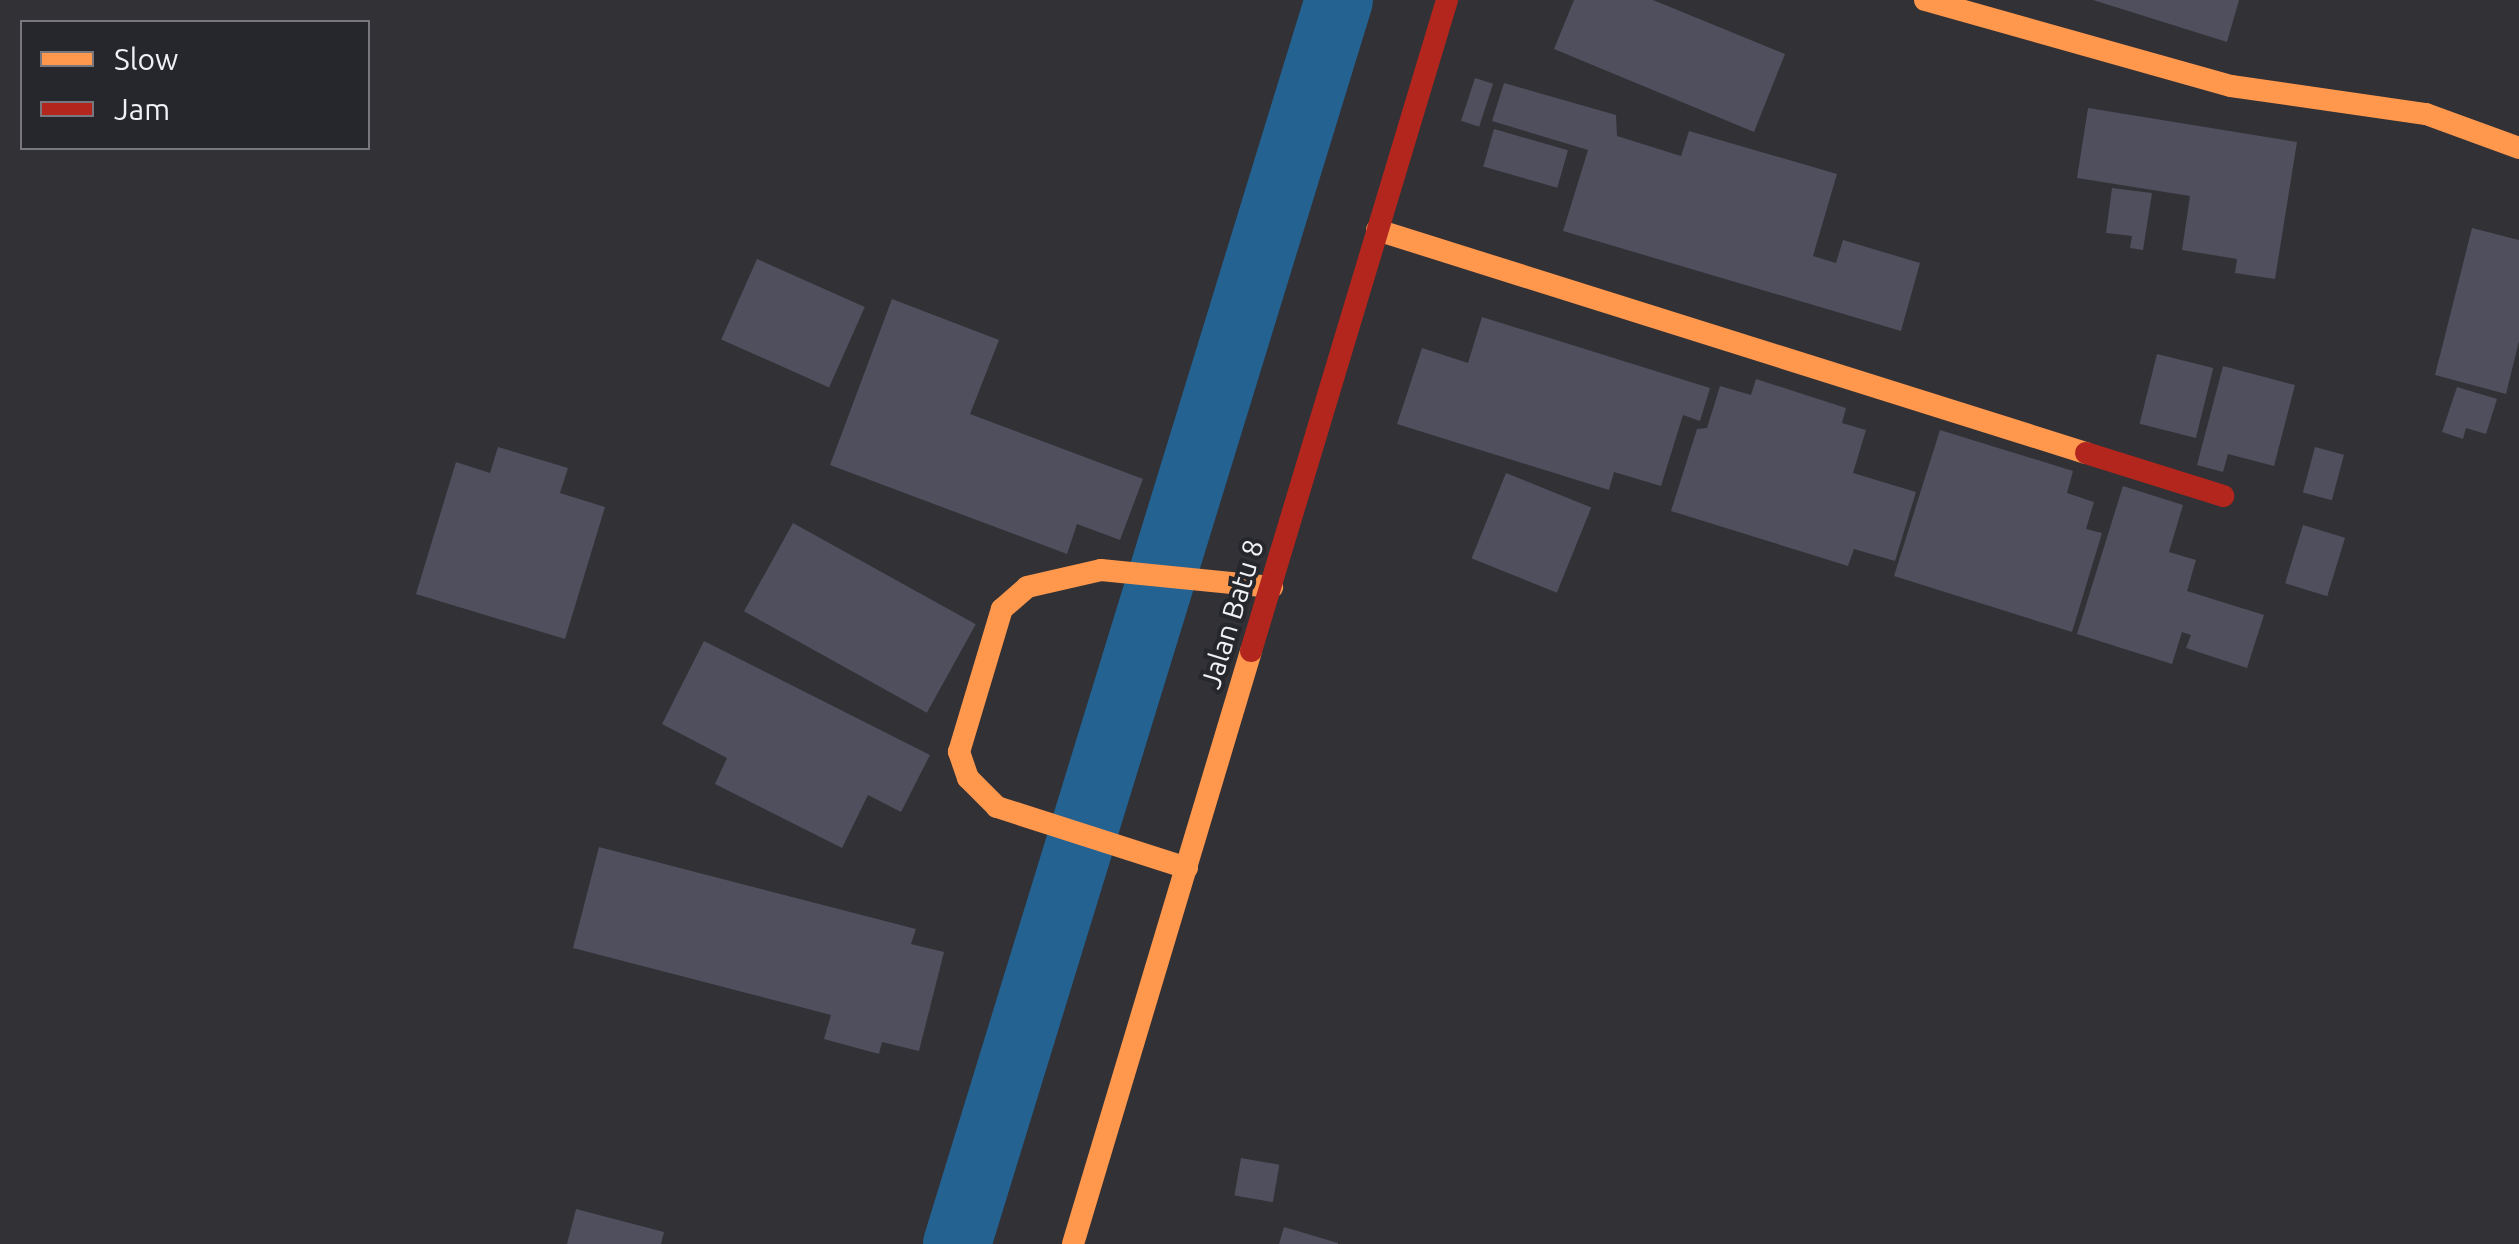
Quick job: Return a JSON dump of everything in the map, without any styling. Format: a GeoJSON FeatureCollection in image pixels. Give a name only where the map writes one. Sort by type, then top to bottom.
{"type":"FeatureCollection","features":[{"type":"Feature","properties":{"kind":"street","name":"Jalan Batu 8"},"geometry":{"type":"LineString","coordinates":[[1073,1244],[1447,0]]}},
{"type":"Feature","properties":{"kind":"street"},"geometry":{"type":"LineString","coordinates":[[1926,0],[2231,86],[2426,114],[2519,148]]}},
{"type":"Feature","properties":{"kind":"street"},"geometry":{"type":"LineString","coordinates":[[1377,230],[2222,496]]}},
{"type":"Feature","properties":{"kind":"street"},"geometry":{"type":"LineString","coordinates":[[1187,868],[997,807],[968,778],[959,752],[1002,610],[1040,582],[1101,570],[1216,585],[1272,586]]}},
{"type":"Feature","properties":{"kind":"building"},"geometry":{"type":"Polygon","coordinates":[[[1574,0],[1653,0],[1785,54],[1754,132],[1554,49],[1574,0]]]}},
{"type":"Feature","properties":{"kind":"building"},"geometry":{"type":"Polygon","coordinates":[[[2093,0],[2239,0],[2227,42],[2093,0]]]}},
{"type":"Feature","properties":{"kind":"building"},"geometry":{"type":"Polygon","coordinates":[[[1475,78],[1493,84],[1479,127],[1461,121],[1475,78]]]}},
{"type":"Feature","properties":{"kind":"building"},"geometry":{"type":"Polygon","coordinates":[[[1504,83],[1616,115],[1617,136],[1681,156],[1689,131],[1837,174],[1813,256],[1836,263],[1843,240],[1920,263],[1901,331],[1563,231],[1588,150],[1492,121],[1504,83]]]}},
{"type":"Feature","properties":{"kind":"building"},"geometry":{"type":"Polygon","coordinates":[[[2088,108],[2297,142],[2275,279],[2235,273],[2237,259],[2182,250],[2190,196],[2077,178],[2088,108]]]}},
{"type":"Feature","properties":{"kind":"building"},"geometry":{"type":"Polygon","coordinates":[[[1494,129],[1568,150],[1557,188],[1483,166],[1494,129]]]}},
{"type":"Feature","properties":{"kind":"building"},"geometry":{"type":"Polygon","coordinates":[[[2112,188],[2152,193],[2143,250],[2130,248],[2132,236],[2106,233],[2112,188]]]}},
{"type":"Feature","properties":{"kind":"building"},"geometry":{"type":"Polygon","coordinates":[[[2472,228],[2519,240],[2519,341],[2506,394],[2435,375],[2472,228]]]}},
{"type":"Feature","properties":{"kind":"building"},"geometry":{"type":"Polygon","coordinates":[[[757,259],[865,307],[829,387],[721,339],[757,259]]]}},
{"type":"Feature","properties":{"kind":"building"},"geometry":{"type":"Polygon","coordinates":[[[892,299],[999,340],[970,414],[1143,479],[1120,540],[1077,524],[1067,554],[830,465],[892,299]]]}},
{"type":"Feature","properties":{"kind":"building"},"geometry":{"type":"Polygon","coordinates":[[[1482,317],[1710,388],[1700,421],[1683,415],[1661,486],[1614,472],[1609,490],[1397,424],[1422,348],[1468,363],[1482,317]]]}},
{"type":"Feature","properties":{"kind":"building"},"geometry":{"type":"Polygon","coordinates":[[[2157,354],[2213,368],[2196,438],[2140,424],[2157,354]]]}},
{"type":"Feature","properties":{"kind":"building"},"geometry":{"type":"Polygon","coordinates":[[[2223,366],[2295,385],[2274,466],[2228,454],[2223,472],[2197,465],[2223,366]]]}},
{"type":"Feature","properties":{"kind":"building"},"geometry":{"type":"Polygon","coordinates":[[[1756,379],[1846,408],[1842,423],[1866,430],[1853,473],[1916,492],[1895,561],[1854,549],[1848,566],[1671,511],[1697,429],[1707,428],[1720,386],[1751,395],[1756,379]]]}},
{"type":"Feature","properties":{"kind":"building"},"geometry":{"type":"Polygon","coordinates":[[[2457,387],[2497,399],[2486,434],[2466,428],[2463,439],[2442,432],[2457,387]]]}},
{"type":"Feature","properties":{"kind":"building"},"geometry":{"type":"Polygon","coordinates":[[[1940,430],[2073,471],[2067,493],[2094,502],[2086,529],[2102,533],[2072,632],[1894,576],[1940,430]]]}},
{"type":"Feature","properties":{"kind":"building"},"geometry":{"type":"Polygon","coordinates":[[[498,447],[568,468],[560,493],[605,507],[565,639],[416,594],[456,462],[490,473],[498,447]]]}},
{"type":"Feature","properties":{"kind":"building"},"geometry":{"type":"Polygon","coordinates":[[[2315,447],[2344,455],[2332,500],[2303,492],[2315,447]]]}},
{"type":"Feature","properties":{"kind":"building"},"geometry":{"type":"Polygon","coordinates":[[[1506,473],[1591,507],[1557,593],[1472,558],[1506,473]]]}},
{"type":"Feature","properties":{"kind":"building"},"geometry":{"type":"Polygon","coordinates":[[[2123,486],[2183,505],[2169,552],[2196,560],[2187,591],[2264,615],[2247,668],[2186,648],[2191,635],[2182,632],[2172,664],[2077,634],[2123,486]]]}},
{"type":"Feature","properties":{"kind":"building"},"geometry":{"type":"Polygon","coordinates":[[[793,523],[976,624],[927,713],[744,611],[793,523]]]}},
{"type":"Feature","properties":{"kind":"building"},"geometry":{"type":"Polygon","coordinates":[[[2303,525],[2345,538],[2327,596],[2285,583],[2303,525]]]}},
{"type":"Feature","properties":{"kind":"building"},"geometry":{"type":"Polygon","coordinates":[[[704,641],[930,755],[901,812],[868,795],[842,848],[715,784],[727,758],[662,724],[704,641]]]}},
{"type":"Feature","properties":{"kind":"building"},"geometry":{"type":"Polygon","coordinates":[[[599,847],[916,929],[911,944],[944,952],[919,1051],[882,1042],[879,1054],[824,1039],[831,1015],[573,948],[599,847]]]}},
{"type":"Feature","properties":{"kind":"building"},"geometry":{"type":"Polygon","coordinates":[[[1241,1158],[1279,1165],[1273,1202],[1234,1195],[1241,1158]]]}},
{"type":"Feature","properties":{"kind":"building"},"geometry":{"type":"Polygon","coordinates":[[[576,1209],[664,1232],[661,1244],[567,1244],[576,1209]]]}},
{"type":"Feature","properties":{"kind":"building"},"geometry":{"type":"Polygon","coordinates":[[[1284,1227],[1338,1243],[1338,1244],[1279,1244],[1284,1227]]]}},
{"type":"Feature","properties":{"kind":"waterway"},"geometry":{"type":"LineString","coordinates":[[957,1244],[1339,0]]}},
{"type":"Feature","properties":{"kind":"traffic: slow"},"geometry":{"type":"LineString","coordinates":[[1925,0],[2231,86],[2426,114],[2519,148]]}},
{"type":"Feature","properties":{"kind":"traffic: slow"},"geometry":{"type":"LineString","coordinates":[[1377,230],[2086,453]]}},
{"type":"Feature","properties":{"kind":"traffic: slow"},"geometry":{"type":"LineString","coordinates":[[1187,868],[997,807],[968,778],[959,752],[1002,609],[1027,587],[1101,570],[1272,587]]}},
{"type":"Feature","properties":{"kind":"traffic: slow"},"geometry":{"type":"LineString","coordinates":[[1073,1244],[1251,651]]}},
{"type":"Feature","properties":{"kind":"traffic: jam"},"geometry":{"type":"LineString","coordinates":[[1251,651],[1447,0]]}},
{"type":"Feature","properties":{"kind":"traffic: jam"},"geometry":{"type":"LineString","coordinates":[[2086,453],[2223,496]]}}]}
